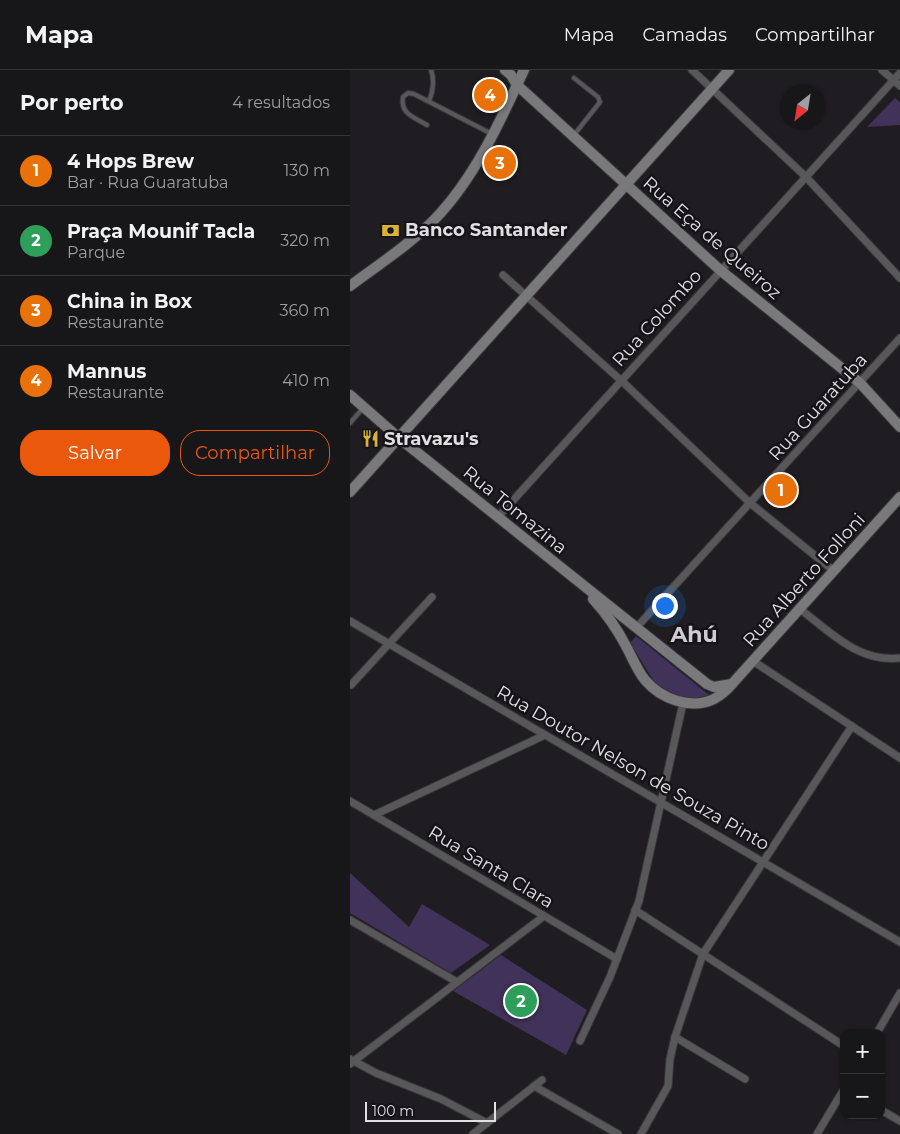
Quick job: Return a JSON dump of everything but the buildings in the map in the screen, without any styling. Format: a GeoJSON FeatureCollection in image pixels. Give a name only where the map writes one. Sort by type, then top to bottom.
{"type":"FeatureCollection","features":[{"type":"Feature","properties":{"kind":"main road","name":"Rua Eça de Queiroz"},"geometry":{"type":"LineString","coordinates":[[505,70],[511,75],[517,85],[572,137],[720,270],[860,383],[900,427]]}},
{"type":"Feature","properties":{"kind":"main road"},"geometry":{"type":"LineString","coordinates":[[350,286],[414,238],[445,208],[468,176],[492,134],[524,70]]}},
{"type":"Feature","properties":{"kind":"main road"},"geometry":{"type":"LineString","coordinates":[[350,492],[729,70]]}},
{"type":"Feature","properties":{"kind":"main road","name":"Rua Tomazina"},"geometry":{"type":"LineString","coordinates":[[350,395],[398,438],[707,684],[714,688],[732,684]]}},
{"type":"Feature","properties":{"kind":"main road","name":"Rua Alberto Folloni"},"geometry":{"type":"LineString","coordinates":[[732,684],[900,497]]}},
{"type":"Feature","properties":{"kind":"main road","name":"Rua Tomazina"},"geometry":{"type":"LineString","coordinates":[[568,573],[595,601],[616,629],[638,670],[653,688],[674,700],[684,703],[704,702],[722,694],[732,684]]}},
{"type":"Feature","properties":{"kind":"main road"},"geometry":{"type":"LineString","coordinates":[[626,646],[636,628]]}},
{"type":"Feature","properties":{"kind":"street"},"geometry":{"type":"LineString","coordinates":[[692,70],[806,176],[900,278]]}},
{"type":"Feature","properties":{"kind":"street"},"geometry":{"type":"LineString","coordinates":[[882,70],[900,86]]}},
{"type":"Feature","properties":{"kind":"street","name":"Rua Colombo"},"geometry":{"type":"LineString","coordinates":[[498,517],[900,73]]}},
{"type":"Feature","properties":{"kind":"street"},"geometry":{"type":"LineString","coordinates":[[503,275],[621,381],[750,503],[834,571]]}},
{"type":"Feature","properties":{"kind":"street","name":"Rua Guaratuba"},"geometry":{"type":"LineString","coordinates":[[636,628],[900,338]]}},
{"type":"Feature","properties":{"kind":"street"},"geometry":{"type":"LineString","coordinates":[[351,685],[432,597]]}},
{"type":"Feature","properties":{"kind":"street"},"geometry":{"type":"LineString","coordinates":[[800,609],[856,651],[880,659],[900,658]]}},
{"type":"Feature","properties":{"kind":"street","name":"Rua Doutor Nelson de Souza Pinto"},"geometry":{"type":"LineString","coordinates":[[350,621],[900,942]]}},
{"type":"Feature","properties":{"kind":"street"},"geometry":{"type":"LineString","coordinates":[[753,660],[900,758]]}},
{"type":"Feature","properties":{"kind":"street"},"geometry":{"type":"LineString","coordinates":[[580,1041],[617,959],[641,891],[684,703]]}},
{"type":"Feature","properties":{"kind":"street"},"geometry":{"type":"LineString","coordinates":[[641,1134],[668,1086],[670,1058],[675,1037],[703,954],[852,726]]}},
{"type":"Feature","properties":{"kind":"street"},"geometry":{"type":"LineString","coordinates":[[374,815],[546,735]]}},
{"type":"Feature","properties":{"kind":"street","name":"Rua Santa Clara"},"geometry":{"type":"LineString","coordinates":[[350,801],[617,959]]}},
{"type":"Feature","properties":{"kind":"street"},"geometry":{"type":"LineString","coordinates":[[635,910],[840,1043]]}},
{"type":"Feature","properties":{"kind":"street"},"geometry":{"type":"LineString","coordinates":[[487,1123],[441,1099],[385,1077],[351,1061],[544,916]]}},
{"type":"Feature","properties":{"kind":"street"},"geometry":{"type":"LineString","coordinates":[[350,920],[457,982]]}},
{"type":"Feature","properties":{"kind":"street"},"geometry":{"type":"LineString","coordinates":[[879,1029],[900,993]]}},
{"type":"Feature","properties":{"kind":"street"},"geometry":{"type":"LineString","coordinates":[[675,1037],[745,1079]]}},
{"type":"Feature","properties":{"kind":"street"},"geometry":{"type":"LineString","coordinates":[[473,1134],[542,1080]]}},
{"type":"Feature","properties":{"kind":"street"},"geometry":{"type":"LineString","coordinates":[[534,1086],[618,1134]]}},
{"type":"Feature","properties":{"kind":"street"},"geometry":{"type":"LineString","coordinates":[[817,1134],[840,1095]]}},
{"type":"Feature","properties":{"kind":"street"},"geometry":{"type":"LineString","coordinates":[[885,1112],[900,1121]]}},
{"type":"Feature","properties":{"kind":"lane"},"geometry":{"type":"LineString","coordinates":[[428,102],[434,76],[431,70]]}},
{"type":"Feature","properties":{"kind":"lane"},"geometry":{"type":"LineString","coordinates":[[572,137],[600,102],[598,97],[574,78]]}},
{"type":"Feature","properties":{"kind":"lane"},"geometry":{"type":"LineString","coordinates":[[427,125],[404,110],[402,104],[403,97],[408,93],[414,94],[492,134]]}},
{"type":"Feature","properties":{"kind":"lane"},"geometry":{"type":"LineString","coordinates":[[350,423],[364,407]]}},
{"type":"Feature","properties":{"kind":"shaded area"},"geometry":{"type":"Polygon","coordinates":[[[895,98],[900,102],[900,125],[867,127],[895,98]]]}},
{"type":"Feature","properties":{"kind":"shaded area"},"geometry":{"type":"Polygon","coordinates":[[[636,636],[709,695],[692,699],[680,698],[655,683],[630,643],[636,636]]]}},
{"type":"Feature","properties":{"kind":"shaded area"},"geometry":{"type":"Polygon","coordinates":[[[350,873],[409,927],[422,904],[490,945],[451,973],[350,913],[350,873]]]}},
{"type":"Feature","properties":{"kind":"shaded area"},"geometry":{"type":"Polygon","coordinates":[[[501,955],[587,1010],[566,1055],[453,991],[501,955]]]}},
{"type":"Feature","properties":{"kind":"place","name":"Mannus"},"geometry":{"type":"Point","coordinates":[490,95]}},
{"type":"Feature","properties":{"kind":"place","name":"China in Box"},"geometry":{"type":"Point","coordinates":[500,163]}},
{"type":"Feature","properties":{"kind":"place","name":"Banco Santander"},"geometry":{"type":"Point","coordinates":[391,230]}},
{"type":"Feature","properties":{"kind":"place","name":"Stravazu's"},"geometry":{"type":"Point","coordinates":[370,439]}},
{"type":"Feature","properties":{"kind":"place","name":"4 Hops Brew"},"geometry":{"type":"Point","coordinates":[781,490]}},
{"type":"Feature","properties":{"kind":"place","name":"Praça Mounif Tacla"},"geometry":{"type":"Point","coordinates":[521,1001]}},
{"type":"Feature","properties":{"kind":"district","name":"Ahú"},"geometry":{"type":"Point","coordinates":[694,634]}}]}
